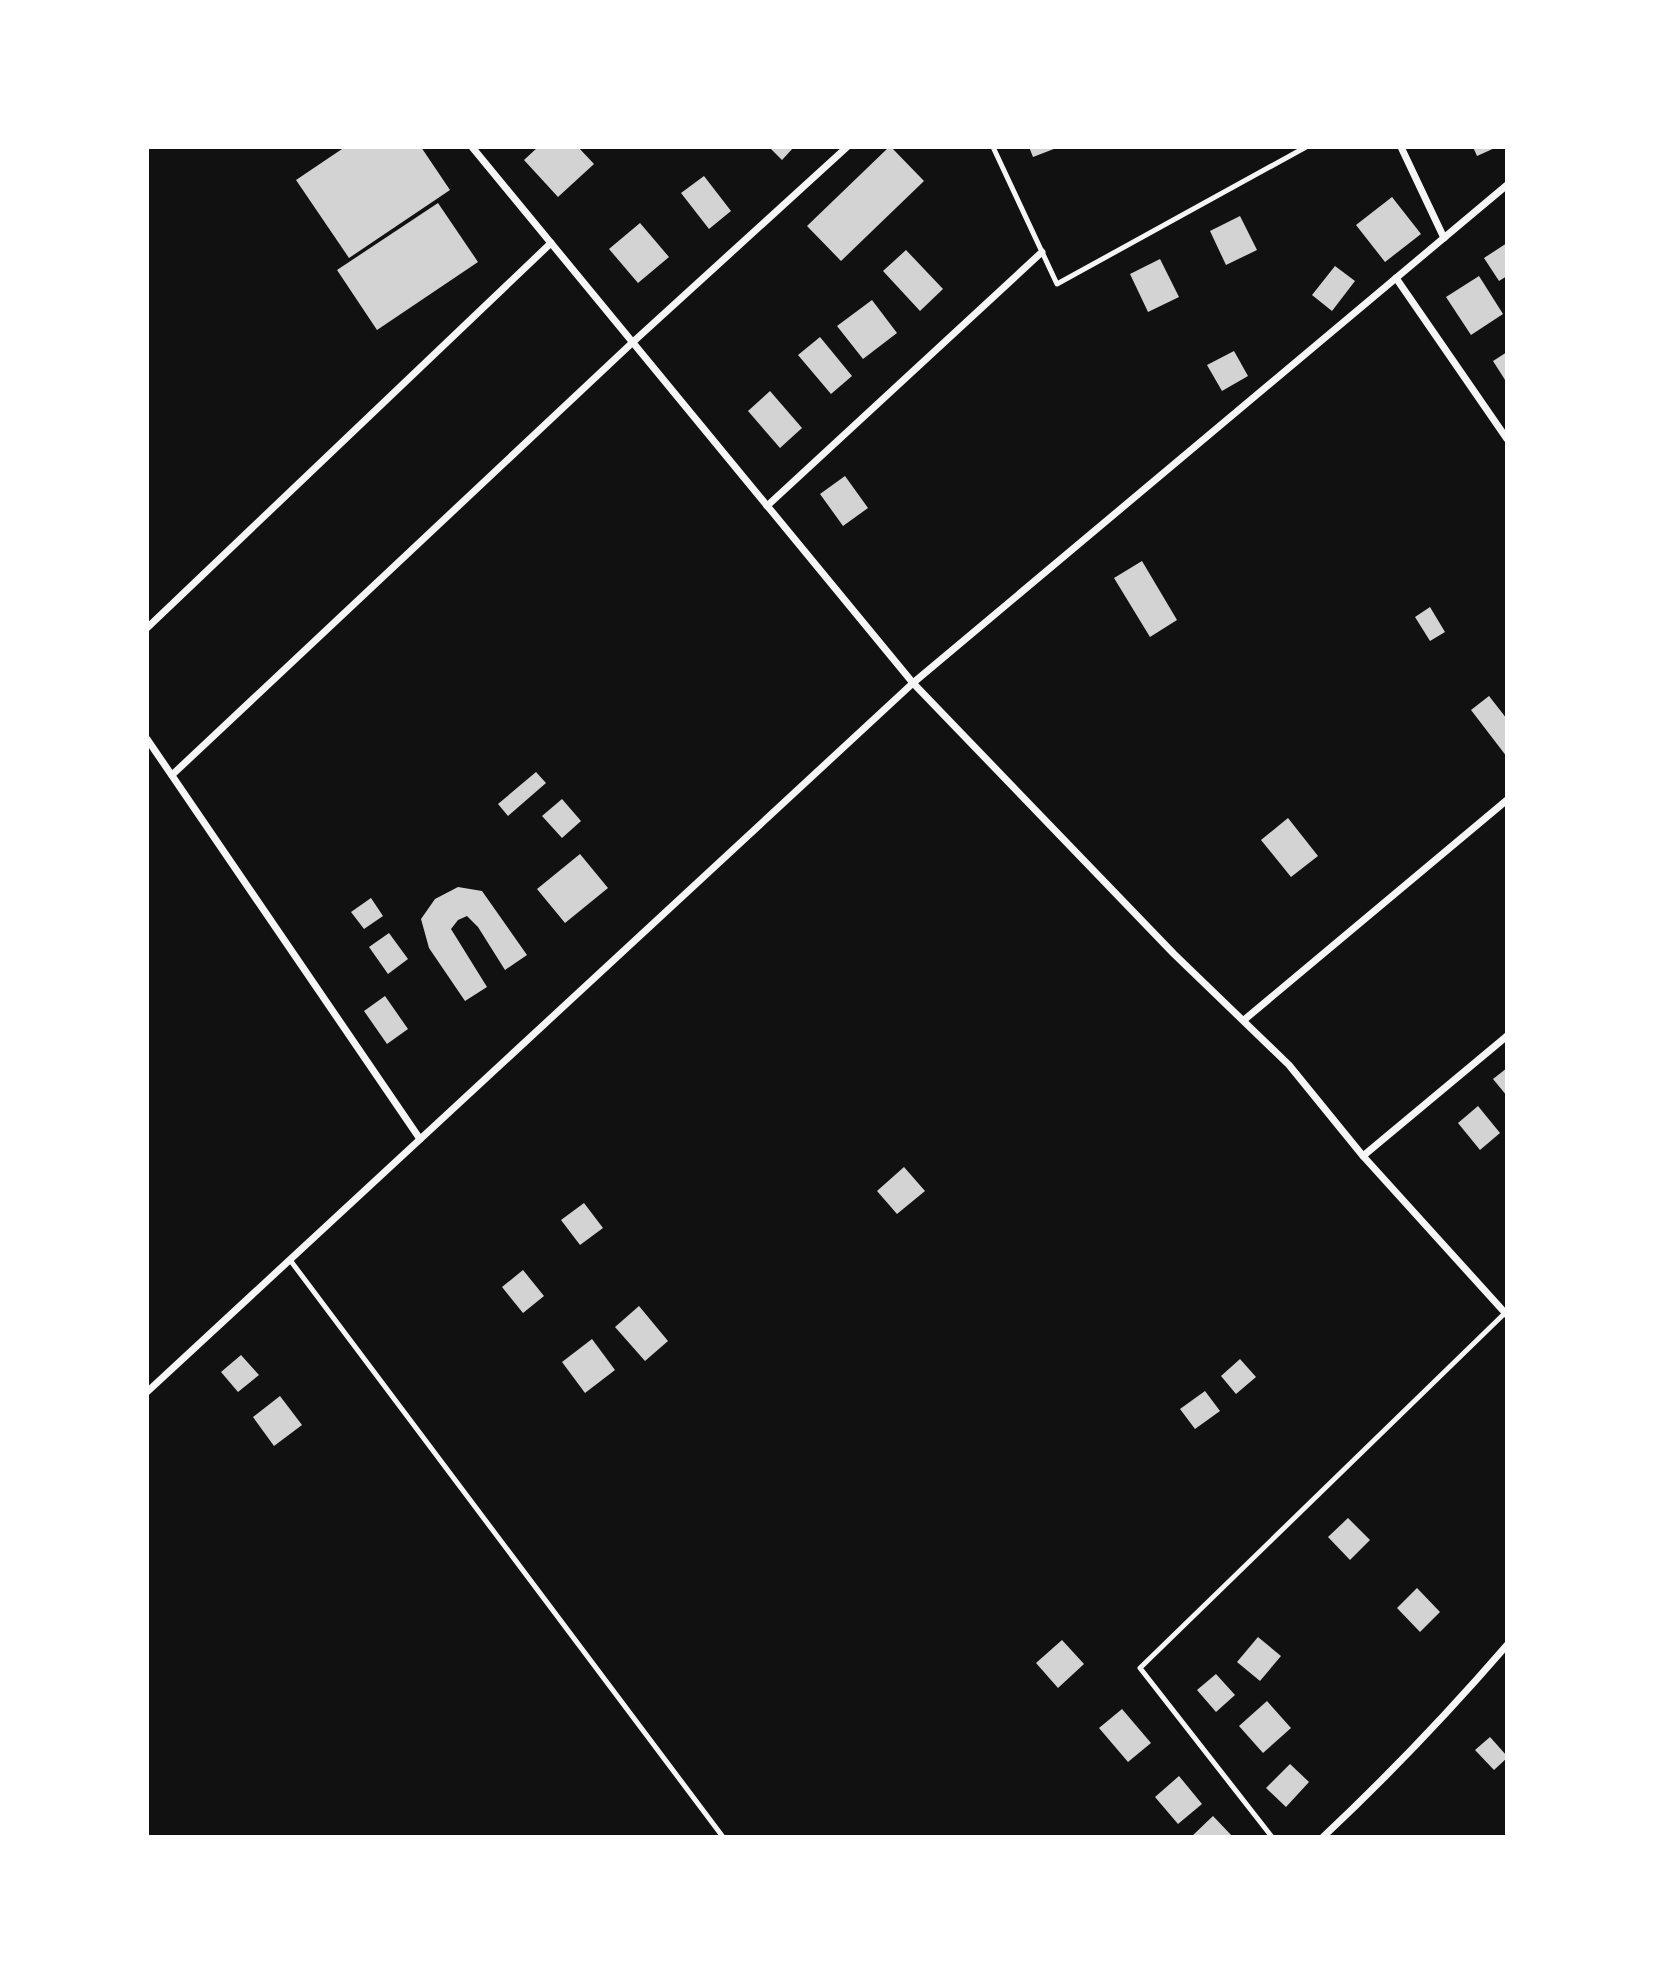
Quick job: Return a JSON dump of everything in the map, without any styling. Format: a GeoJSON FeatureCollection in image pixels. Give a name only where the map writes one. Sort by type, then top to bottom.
{"type":"FeatureCollection","features":[{"type":"Feature","properties":{"kind":"street"},"geometry":{"type":"LineString","coordinates":[[472,147],[913,683],[1174,954],[1289,1065],[1363,1156],[1506,1314]]}},
{"type":"Feature","properties":{"kind":"street"},"geometry":{"type":"LineString","coordinates":[[172,775],[633,342],[847,147]]}},
{"type":"Feature","properties":{"kind":"street"},"geometry":{"type":"LineString","coordinates":[[1401,147],[1444,238]]}},
{"type":"Feature","properties":{"kind":"street"},"geometry":{"type":"LineString","coordinates":[[147,1392],[913,683],[1504,188],[1507,199]]}},
{"type":"Feature","properties":{"kind":"street"},"geometry":{"type":"LineString","coordinates":[[147,628],[551,243]]}},
{"type":"Feature","properties":{"kind":"street"},"geometry":{"type":"LineString","coordinates":[[768,506],[1042,252]]}},
{"type":"Feature","properties":{"kind":"street"},"geometry":{"type":"LineString","coordinates":[[1396,278],[1507,439]]}},
{"type":"Feature","properties":{"kind":"street"},"geometry":{"type":"LineString","coordinates":[[147,739],[420,1139]]}},
{"type":"Feature","properties":{"kind":"street"},"geometry":{"type":"LineString","coordinates":[[1244,1020],[1507,800]]}},
{"type":"Feature","properties":{"kind":"street"},"geometry":{"type":"LineString","coordinates":[[1363,1156],[1507,1036]]}},
{"type":"Feature","properties":{"kind":"street"},"geometry":{"type":"LineString","coordinates":[[1323,1837],[1362,1800],[1507,1645]]}},
{"type":"Feature","properties":{"kind":"lane"},"geometry":{"type":"LineString","coordinates":[[993,147],[1058,284],[1306,147]]}},
{"type":"Feature","properties":{"kind":"lane"},"geometry":{"type":"LineString","coordinates":[[290,1259],[723,1837]]}},
{"type":"Feature","properties":{"kind":"lane"},"geometry":{"type":"LineString","coordinates":[[1272,1837],[1140,1668],[1506,1314]]}},
{"type":"Feature","properties":{"kind":"building"},"geometry":{"type":"Polygon","coordinates":[[[345,147],[421,147],[450,190],[349,258],[296,180],[345,147]]]}},
{"type":"Feature","properties":{"kind":"building"},"geometry":{"type":"Polygon","coordinates":[[[538,147],[578,147],[594,164],[558,197],[524,160],[538,147]]]}},
{"type":"Feature","properties":{"kind":"building"},"geometry":{"type":"Polygon","coordinates":[[[769,147],[794,147],[782,160],[769,147]]]}},
{"type":"Feature","properties":{"kind":"building"},"geometry":{"type":"Polygon","coordinates":[[[889,147],[924,181],[841,261],[807,226],[889,147]]]}},
{"type":"Feature","properties":{"kind":"building"},"geometry":{"type":"Polygon","coordinates":[[[1029,147],[1059,147],[1033,157],[1029,147]]]}},
{"type":"Feature","properties":{"kind":"building"},"geometry":{"type":"Polygon","coordinates":[[[1473,147],[1497,147],[1477,156],[1473,147]]]}},
{"type":"Feature","properties":{"kind":"building"},"geometry":{"type":"Polygon","coordinates":[[[704,176],[731,211],[709,229],[681,193],[704,176]]]}},
{"type":"Feature","properties":{"kind":"building"},"geometry":{"type":"Polygon","coordinates":[[[1392,197],[1421,234],[1385,262],[1356,225],[1392,197]]]}},
{"type":"Feature","properties":{"kind":"building"},"geometry":{"type":"Polygon","coordinates":[[[438,203],[478,262],[377,330],[337,270],[438,203]]]}},
{"type":"Feature","properties":{"kind":"building"},"geometry":{"type":"Polygon","coordinates":[[[1240,216],[1257,250],[1226,265],[1210,231],[1240,216]]]}},
{"type":"Feature","properties":{"kind":"building"},"geometry":{"type":"Polygon","coordinates":[[[640,223],[669,257],[638,283],[609,249],[640,223]]]}},
{"type":"Feature","properties":{"kind":"building"},"geometry":{"type":"Polygon","coordinates":[[[1507,243],[1507,276],[1499,281],[1484,258],[1507,243]]]}},
{"type":"Feature","properties":{"kind":"building"},"geometry":{"type":"Polygon","coordinates":[[[906,250],[943,289],[920,311],[883,271],[906,250]]]}},
{"type":"Feature","properties":{"kind":"building"},"geometry":{"type":"Polygon","coordinates":[[[1160,259],[1179,297],[1148,312],[1130,274],[1160,259]]]}},
{"type":"Feature","properties":{"kind":"building"},"geometry":{"type":"Polygon","coordinates":[[[1335,266],[1355,281],[1332,311],[1312,295],[1335,266]]]}},
{"type":"Feature","properties":{"kind":"building"},"geometry":{"type":"Polygon","coordinates":[[[1479,276],[1503,314],[1471,335],[1446,297],[1479,276]]]}},
{"type":"Feature","properties":{"kind":"building"},"geometry":{"type":"Polygon","coordinates":[[[872,300],[897,333],[863,359],[837,326],[872,300]]]}},
{"type":"Feature","properties":{"kind":"building"},"geometry":{"type":"Polygon","coordinates":[[[820,337],[852,376],[831,394],[798,355],[820,337]]]}},
{"type":"Feature","properties":{"kind":"building"},"geometry":{"type":"Polygon","coordinates":[[[1234,351],[1248,376],[1222,391],[1207,365],[1234,351]]]}},
{"type":"Feature","properties":{"kind":"building"},"geometry":{"type":"Polygon","coordinates":[[[1507,352],[1507,383],[1493,361],[1507,352]]]}},
{"type":"Feature","properties":{"kind":"building"},"geometry":{"type":"Polygon","coordinates":[[[770,391],[802,428],[780,448],[748,411],[770,391]]]}},
{"type":"Feature","properties":{"kind":"building"},"geometry":{"type":"Polygon","coordinates":[[[845,476],[868,508],[843,526],[820,494],[845,476]]]}},
{"type":"Feature","properties":{"kind":"building"},"geometry":{"type":"Polygon","coordinates":[[[1142,561],[1177,620],[1150,637],[1114,578],[1142,561]]]}},
{"type":"Feature","properties":{"kind":"building"},"geometry":{"type":"Polygon","coordinates":[[[1430,607],[1445,632],[1430,641],[1415,617],[1430,607]]]}},
{"type":"Feature","properties":{"kind":"building"},"geometry":{"type":"Polygon","coordinates":[[[1489,696],[1507,719],[1507,757],[1471,710],[1489,696]]]}},
{"type":"Feature","properties":{"kind":"building"},"geometry":{"type":"Polygon","coordinates":[[[536,772],[546,783],[508,816],[498,804],[536,772]]]}},
{"type":"Feature","properties":{"kind":"building"},"geometry":{"type":"Polygon","coordinates":[[[562,799],[581,821],[562,838],[542,816],[562,799]]]}},
{"type":"Feature","properties":{"kind":"building"},"geometry":{"type":"Polygon","coordinates":[[[1288,818],[1318,856],[1291,877],[1261,840],[1288,818]]]}},
{"type":"Feature","properties":{"kind":"building"},"geometry":{"type":"Polygon","coordinates":[[[580,854],[608,888],[565,923],[537,889],[580,854]]]}},
{"type":"Feature","properties":{"kind":"building"},"geometry":{"type":"Polygon","coordinates":[[[458,887],[482,891],[527,955],[505,970],[478,927],[467,916],[458,920],[451,929],[487,987],[465,1001],[429,948],[421,919],[435,899],[458,887]]]}},
{"type":"Feature","properties":{"kind":"building"},"geometry":{"type":"Polygon","coordinates":[[[371,898],[383,916],[364,929],[351,912],[371,898]]]}},
{"type":"Feature","properties":{"kind":"building"},"geometry":{"type":"Polygon","coordinates":[[[389,933],[408,959],[388,974],[369,947],[389,933]]]}},
{"type":"Feature","properties":{"kind":"building"},"geometry":{"type":"Polygon","coordinates":[[[385,996],[408,1029],[387,1044],[364,1011],[385,996]]]}},
{"type":"Feature","properties":{"kind":"building"},"geometry":{"type":"Polygon","coordinates":[[[1507,1068],[1507,1096],[1493,1079],[1507,1068]]]}},
{"type":"Feature","properties":{"kind":"building"},"geometry":{"type":"Polygon","coordinates":[[[1478,1106],[1500,1133],[1480,1150],[1458,1123],[1478,1106]]]}},
{"type":"Feature","properties":{"kind":"building"},"geometry":{"type":"Polygon","coordinates":[[[904,1167],[925,1191],[897,1214],[877,1191],[904,1167]]]}},
{"type":"Feature","properties":{"kind":"building"},"geometry":{"type":"Polygon","coordinates":[[[584,1203],[603,1228],[580,1245],[561,1220],[584,1203]]]}},
{"type":"Feature","properties":{"kind":"building"},"geometry":{"type":"Polygon","coordinates":[[[523,1270],[544,1296],[523,1313],[502,1287],[523,1270]]]}},
{"type":"Feature","properties":{"kind":"building"},"geometry":{"type":"Polygon","coordinates":[[[639,1306],[668,1341],[645,1361],[615,1327],[639,1306]]]}},
{"type":"Feature","properties":{"kind":"building"},"geometry":{"type":"Polygon","coordinates":[[[592,1339],[615,1370],[585,1393],[562,1362],[592,1339]]]}},
{"type":"Feature","properties":{"kind":"building"},"geometry":{"type":"Polygon","coordinates":[[[241,1355],[259,1375],[238,1392],[221,1372],[241,1355]]]}},
{"type":"Feature","properties":{"kind":"building"},"geometry":{"type":"Polygon","coordinates":[[[1240,1359],[1256,1377],[1236,1394],[1221,1376],[1240,1359]]]}},
{"type":"Feature","properties":{"kind":"building"},"geometry":{"type":"Polygon","coordinates":[[[1205,1391],[1220,1411],[1195,1429],[1180,1409],[1205,1391]]]}},
{"type":"Feature","properties":{"kind":"building"},"geometry":{"type":"Polygon","coordinates":[[[280,1396],[302,1425],[274,1446],[253,1417],[280,1396]]]}},
{"type":"Feature","properties":{"kind":"building"},"geometry":{"type":"Polygon","coordinates":[[[1348,1518],[1370,1540],[1350,1560],[1328,1537],[1348,1518]]]}},
{"type":"Feature","properties":{"kind":"building"},"geometry":{"type":"Polygon","coordinates":[[[1417,1588],[1440,1612],[1420,1632],[1397,1608],[1417,1588]]]}},
{"type":"Feature","properties":{"kind":"building"},"geometry":{"type":"Polygon","coordinates":[[[1258,1637],[1281,1656],[1260,1681],[1237,1662],[1258,1637]]]}},
{"type":"Feature","properties":{"kind":"building"},"geometry":{"type":"Polygon","coordinates":[[[1062,1640],[1084,1664],[1058,1688],[1036,1663],[1062,1640]]]}},
{"type":"Feature","properties":{"kind":"building"},"geometry":{"type":"Polygon","coordinates":[[[1216,1674],[1235,1695],[1216,1712],[1197,1690],[1216,1674]]]}},
{"type":"Feature","properties":{"kind":"building"},"geometry":{"type":"Polygon","coordinates":[[[1267,1701],[1291,1728],[1263,1753],[1239,1726],[1267,1701]]]}},
{"type":"Feature","properties":{"kind":"building"},"geometry":{"type":"Polygon","coordinates":[[[1122,1709],[1151,1743],[1128,1762],[1099,1728],[1122,1709]]]}},
{"type":"Feature","properties":{"kind":"building"},"geometry":{"type":"Polygon","coordinates":[[[1490,1737],[1507,1756],[1494,1770],[1475,1750],[1490,1737]]]}},
{"type":"Feature","properties":{"kind":"building"},"geometry":{"type":"Polygon","coordinates":[[[1290,1764],[1309,1782],[1286,1807],[1266,1788],[1290,1764]]]}},
{"type":"Feature","properties":{"kind":"building"},"geometry":{"type":"Polygon","coordinates":[[[1179,1776],[1202,1804],[1178,1824],[1155,1797],[1179,1776]]]}},
{"type":"Feature","properties":{"kind":"building"},"geometry":{"type":"Polygon","coordinates":[[[1213,1816],[1233,1837],[1191,1837],[1213,1816]]]}}]}
